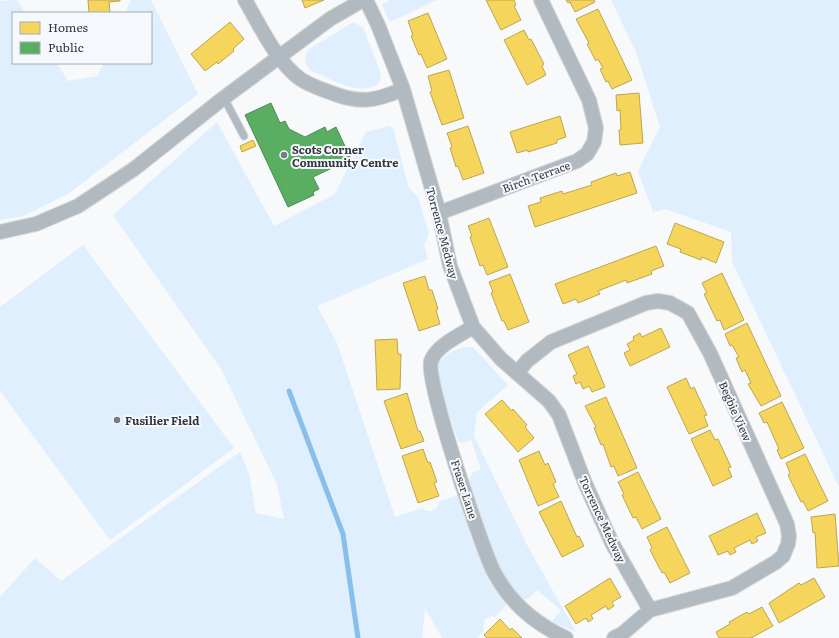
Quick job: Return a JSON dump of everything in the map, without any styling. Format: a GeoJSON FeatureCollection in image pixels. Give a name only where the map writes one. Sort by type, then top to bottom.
{"type":"FeatureCollection","features":[{"type":"Feature","properties":{"kind":"street"},"geometry":{"type":"LineString","coordinates":[[245,0],[280,57],[299,78],[312,86],[356,101],[370,101],[403,89]]}},
{"type":"Feature","properties":{"kind":"street"},"geometry":{"type":"LineString","coordinates":[[0,232],[36,224],[78,206],[134,169],[224,98],[330,19],[363,0]]}},
{"type":"Feature","properties":{"kind":"street","name":"Torrence Medway"},"geometry":{"type":"LineString","coordinates":[[366,0],[378,25],[403,89],[439,213],[450,266],[473,327],[501,359],[549,400],[559,415],[585,483],[612,543],[650,610]]}},
{"type":"Feature","properties":{"kind":"street","name":"Birch Terrace"},"geometry":{"type":"LineString","coordinates":[[439,213],[577,161],[587,154],[594,142],[596,128],[589,100],[541,0]]}},
{"type":"Feature","properties":{"kind":"street","name":"Begbie View"},"geometry":{"type":"LineString","coordinates":[[518,372],[526,362],[551,342],[646,303],[658,301],[670,303],[688,313],[710,353],[787,524],[789,536],[788,544],[783,556],[776,562],[732,588],[650,610]]}},
{"type":"Feature","properties":{"kind":"street","name":"Fraser Lane"},"geometry":{"type":"LineString","coordinates":[[473,327],[434,354],[431,363],[436,397],[465,494],[492,569],[502,585],[537,622],[566,638]]}},
{"type":"Feature","properties":{"kind":"street"},"geometry":{"type":"LineString","coordinates":[[614,638],[622,634],[650,610]]}},
{"type":"Feature","properties":{"kind":"lane"},"geometry":{"type":"LineString","coordinates":[[224,98],[244,136]]}},
{"type":"Feature","properties":{"kind":"shaded area"},"geometry":{"type":"Polygon","coordinates":[[[17,0],[24,12],[12,12],[12,64],[58,64],[68,81],[98,76],[103,64],[152,64],[152,12],[125,12],[131,0],[151,0],[198,94],[68,194],[24,216],[0,220],[0,1],[17,0]]]}},
{"type":"Feature","properties":{"kind":"shaded area"},"geometry":{"type":"Polygon","coordinates":[[[389,0],[437,0],[390,22],[382,5],[389,0]]]}},
{"type":"Feature","properties":{"kind":"shaded area"},"geometry":{"type":"Polygon","coordinates":[[[611,0],[839,0],[839,487],[732,262],[731,232],[665,209],[653,212],[638,171],[660,127],[636,52],[611,0]]]}},
{"type":"Feature","properties":{"kind":"shaded area"},"geometry":{"type":"Polygon","coordinates":[[[353,22],[363,27],[381,74],[380,82],[373,87],[355,88],[336,82],[310,70],[306,62],[308,50],[353,22]]]}},
{"type":"Feature","properties":{"kind":"shaded area"},"geometry":{"type":"Polygon","coordinates":[[[217,122],[274,226],[335,194],[366,132],[389,126],[393,128],[409,188],[418,197],[429,234],[424,245],[428,259],[317,306],[337,343],[395,517],[422,508],[427,511],[432,511],[436,508],[439,502],[455,496],[463,501],[484,569],[490,582],[507,604],[495,617],[492,616],[485,619],[483,626],[484,630],[477,638],[442,638],[425,608],[422,638],[0,638],[0,597],[35,558],[61,581],[240,452],[249,474],[256,513],[284,519],[277,484],[221,369],[113,215],[217,122]]]}},
{"type":"Feature","properties":{"kind":"shaded area","name":"Fusilier Field"},"geometry":{"type":"Polygon","coordinates":[[[83,245],[234,448],[110,540],[0,391],[0,307],[83,245]]]}},
{"type":"Feature","properties":{"kind":"shaded area"},"geometry":{"type":"Polygon","coordinates":[[[467,347],[473,347],[508,385],[477,412],[474,436],[527,545],[576,632],[553,622],[561,610],[537,590],[528,599],[518,595],[508,584],[490,550],[468,484],[472,473],[481,469],[471,440],[462,443],[458,441],[435,371],[437,366],[447,354],[467,347]]]}},
{"type":"Feature","properties":{"kind":"building: Homes"},"geometry":{"type":"Polygon","coordinates":[[[88,0],[120,0],[109,2],[110,12],[89,12],[88,0]]]}},
{"type":"Feature","properties":{"kind":"building: Homes"},"geometry":{"type":"Polygon","coordinates":[[[302,0],[324,0],[305,8],[302,0]]]}},
{"type":"Feature","properties":{"kind":"building: Homes"},"geometry":{"type":"Polygon","coordinates":[[[486,0],[514,0],[516,5],[514,6],[521,20],[501,30],[486,0]]]}},
{"type":"Feature","properties":{"kind":"building: Homes"},"geometry":{"type":"Polygon","coordinates":[[[566,0],[594,0],[595,2],[575,12],[570,2],[568,3],[566,0]]]}},
{"type":"Feature","properties":{"kind":"building: Homes"},"geometry":{"type":"Polygon","coordinates":[[[598,9],[632,80],[612,89],[608,81],[606,82],[600,69],[603,68],[598,59],[596,61],[587,44],[589,43],[576,19],[598,9]]]}},
{"type":"Feature","properties":{"kind":"building: Homes"},"geometry":{"type":"Polygon","coordinates":[[[428,13],[447,59],[427,68],[421,54],[419,55],[411,36],[413,35],[408,21],[428,13]]]}},
{"type":"Feature","properties":{"kind":"building: Homes"},"geometry":{"type":"Polygon","coordinates":[[[230,22],[244,39],[233,49],[234,51],[218,64],[217,62],[205,71],[191,54],[230,22]]]}},
{"type":"Feature","properties":{"kind":"building: Homes"},"geometry":{"type":"Polygon","coordinates":[[[524,30],[529,40],[531,39],[544,64],[542,66],[546,75],[527,85],[504,40],[524,30]]]}},
{"type":"Feature","properties":{"kind":"building: Homes"},"geometry":{"type":"Polygon","coordinates":[[[449,70],[464,118],[442,125],[430,92],[432,91],[428,76],[449,70]]]}},
{"type":"Feature","properties":{"kind":"building: Homes"},"geometry":{"type":"Polygon","coordinates":[[[639,93],[643,143],[620,145],[620,110],[617,111],[616,95],[639,93]]]}},
{"type":"Feature","properties":{"kind":"building: Homes"},"geometry":{"type":"Polygon","coordinates":[[[560,116],[566,137],[557,140],[557,143],[528,152],[528,150],[517,153],[510,132],[560,116]]]}},
{"type":"Feature","properties":{"kind":"building: Homes"},"geometry":{"type":"Polygon","coordinates":[[[468,126],[484,173],[463,180],[458,166],[456,167],[450,148],[452,147],[447,133],[468,126]]]}},
{"type":"Feature","properties":{"kind":"building: Homes"},"geometry":{"type":"Polygon","coordinates":[[[253,140],[256,146],[242,152],[240,146],[253,140]]]}},
{"type":"Feature","properties":{"kind":"building: Homes"},"geometry":{"type":"Polygon","coordinates":[[[630,172],[637,193],[535,227],[528,206],[541,202],[540,198],[562,191],[563,194],[592,185],[591,182],[616,173],[617,176],[630,172]]]}},
{"type":"Feature","properties":{"kind":"building: Homes"},"geometry":{"type":"Polygon","coordinates":[[[489,218],[508,267],[487,275],[483,265],[480,266],[470,237],[472,236],[468,226],[489,218]]]}},
{"type":"Feature","properties":{"kind":"building: Homes"},"geometry":{"type":"Polygon","coordinates":[[[675,223],[724,242],[716,263],[702,257],[701,260],[680,252],[681,249],[667,244],[675,223]]]}},
{"type":"Feature","properties":{"kind":"building: Homes"},"geometry":{"type":"Polygon","coordinates":[[[656,246],[664,266],[651,271],[652,274],[627,283],[626,280],[598,291],[600,294],[578,303],[576,299],[563,304],[555,284],[656,246]]]}},
{"type":"Feature","properties":{"kind":"building: Homes"},"geometry":{"type":"Polygon","coordinates":[[[722,273],[744,320],[724,330],[720,320],[717,321],[704,294],[707,293],[702,283],[722,273]]]}},
{"type":"Feature","properties":{"kind":"building: Homes"},"geometry":{"type":"Polygon","coordinates":[[[510,274],[529,322],[508,330],[504,321],[502,321],[491,293],[493,292],[489,282],[510,274]]]}},
{"type":"Feature","properties":{"kind":"building: Homes"},"geometry":{"type":"Polygon","coordinates":[[[425,276],[429,290],[432,290],[438,309],[436,310],[440,324],[419,331],[403,283],[425,276]]]}},
{"type":"Feature","properties":{"kind":"building: Homes"},"geometry":{"type":"Polygon","coordinates":[[[747,323],[781,396],[761,406],[748,384],[751,383],[745,370],[742,372],[736,358],[739,357],[732,345],[730,346],[725,334],[747,323]]]}},
{"type":"Feature","properties":{"kind":"building: Homes"},"geometry":{"type":"Polygon","coordinates":[[[661,328],[670,347],[630,366],[624,353],[630,350],[627,344],[634,340],[633,337],[640,333],[642,337],[661,328]]]}},
{"type":"Feature","properties":{"kind":"building: Homes"},"geometry":{"type":"Polygon","coordinates":[[[397,339],[398,354],[401,354],[400,389],[377,390],[375,340],[397,339]]]}},
{"type":"Feature","properties":{"kind":"building: Homes"},"geometry":{"type":"Polygon","coordinates":[[[588,346],[605,387],[592,392],[589,386],[583,389],[580,382],[576,384],[573,376],[577,374],[568,355],[588,346]]]}},
{"type":"Feature","properties":{"kind":"building: Homes"},"geometry":{"type":"Polygon","coordinates":[[[686,378],[691,389],[694,387],[707,415],[704,416],[708,426],[689,434],[667,387],[686,378]]]}},
{"type":"Feature","properties":{"kind":"building: Homes"},"geometry":{"type":"Polygon","coordinates":[[[407,393],[418,431],[420,431],[424,441],[401,449],[384,401],[407,393]]]}},
{"type":"Feature","properties":{"kind":"building: Homes"},"geometry":{"type":"Polygon","coordinates":[[[606,397],[637,468],[618,476],[614,466],[611,467],[603,444],[601,445],[594,428],[596,427],[585,406],[606,397]]]}},
{"type":"Feature","properties":{"kind":"building: Homes"},"geometry":{"type":"Polygon","coordinates":[[[502,400],[512,411],[513,409],[527,425],[525,427],[534,438],[518,452],[485,414],[502,400]]]}},
{"type":"Feature","properties":{"kind":"building: Homes"},"geometry":{"type":"Polygon","coordinates":[[[782,402],[804,448],[781,459],[777,450],[779,449],[767,422],[764,423],[759,413],[782,402]]]}},
{"type":"Feature","properties":{"kind":"building: Homes"},"geometry":{"type":"Polygon","coordinates":[[[710,430],[715,440],[718,439],[731,467],[728,468],[732,477],[713,486],[691,439],[710,430]]]}},
{"type":"Feature","properties":{"kind":"building: Homes"},"geometry":{"type":"Polygon","coordinates":[[[423,449],[428,463],[430,462],[437,482],[434,483],[439,496],[418,503],[402,456],[423,449]]]}},
{"type":"Feature","properties":{"kind":"building: Homes"},"geometry":{"type":"Polygon","coordinates":[[[539,451],[545,465],[548,463],[556,482],[553,484],[559,497],[538,506],[519,460],[539,451]]]}},
{"type":"Feature","properties":{"kind":"building: Homes"},"geometry":{"type":"Polygon","coordinates":[[[805,454],[828,501],[808,511],[803,501],[801,502],[788,475],[790,473],[786,463],[805,454]]]}},
{"type":"Feature","properties":{"kind":"building: Homes"},"geometry":{"type":"Polygon","coordinates":[[[638,472],[661,519],[642,529],[636,517],[633,518],[622,495],[624,494],[618,482],[638,472]]]}},
{"type":"Feature","properties":{"kind":"building: Homes"},"geometry":{"type":"Polygon","coordinates":[[[561,501],[577,537],[579,536],[584,546],[562,557],[539,512],[561,501]]]}},
{"type":"Feature","properties":{"kind":"building: Homes"},"geometry":{"type":"Polygon","coordinates":[[[757,513],[766,533],[756,537],[758,541],[752,544],[750,540],[734,548],[736,552],[730,555],[728,551],[718,555],[709,536],[757,513]]]}},
{"type":"Feature","properties":{"kind":"building: Homes"},"geometry":{"type":"Polygon","coordinates":[[[835,514],[839,566],[817,568],[815,532],[813,533],[811,517],[835,514]]]}},
{"type":"Feature","properties":{"kind":"building: Homes"},"geometry":{"type":"Polygon","coordinates":[[[667,527],[690,573],[670,583],[664,572],[662,573],[650,550],[652,548],[647,537],[667,527]]]}},
{"type":"Feature","properties":{"kind":"building: Homes"},"geometry":{"type":"Polygon","coordinates":[[[610,578],[621,597],[612,602],[614,606],[608,610],[606,606],[591,615],[593,619],[588,622],[586,618],[576,624],[565,606],[610,578]]]}},
{"type":"Feature","properties":{"kind":"building: Homes"},"geometry":{"type":"Polygon","coordinates":[[[814,578],[825,597],[779,623],[769,603],[799,583],[801,585],[814,578]]]}},
{"type":"Feature","properties":{"kind":"building: Homes"},"geometry":{"type":"Polygon","coordinates":[[[762,607],[773,626],[751,638],[719,638],[716,632],[730,624],[729,622],[747,612],[749,614],[762,607]]]}},
{"type":"Feature","properties":{"kind":"building: Homes"},"geometry":{"type":"Polygon","coordinates":[[[500,619],[510,630],[512,628],[522,638],[487,638],[484,635],[500,619]]]}},
{"type":"Feature","properties":{"kind":"building: Public"},"geometry":{"type":"Polygon","coordinates":[[[271,103],[280,123],[285,121],[289,129],[305,137],[325,127],[327,132],[336,127],[351,159],[313,177],[319,189],[313,192],[314,195],[288,207],[245,115],[271,103]]]}},
{"type":"Feature","properties":{"kind":"waterway"},"geometry":{"type":"LineString","coordinates":[[289,391],[343,534],[358,638]]}},
{"type":"Feature","properties":{"kind":"place","name":"Scots Corner Community Centre"},"geometry":{"type":"Point","coordinates":[284,155]}},
{"type":"Feature","properties":{"kind":"place","name":"Fusilier Field"},"geometry":{"type":"Point","coordinates":[117,420]}}]}
